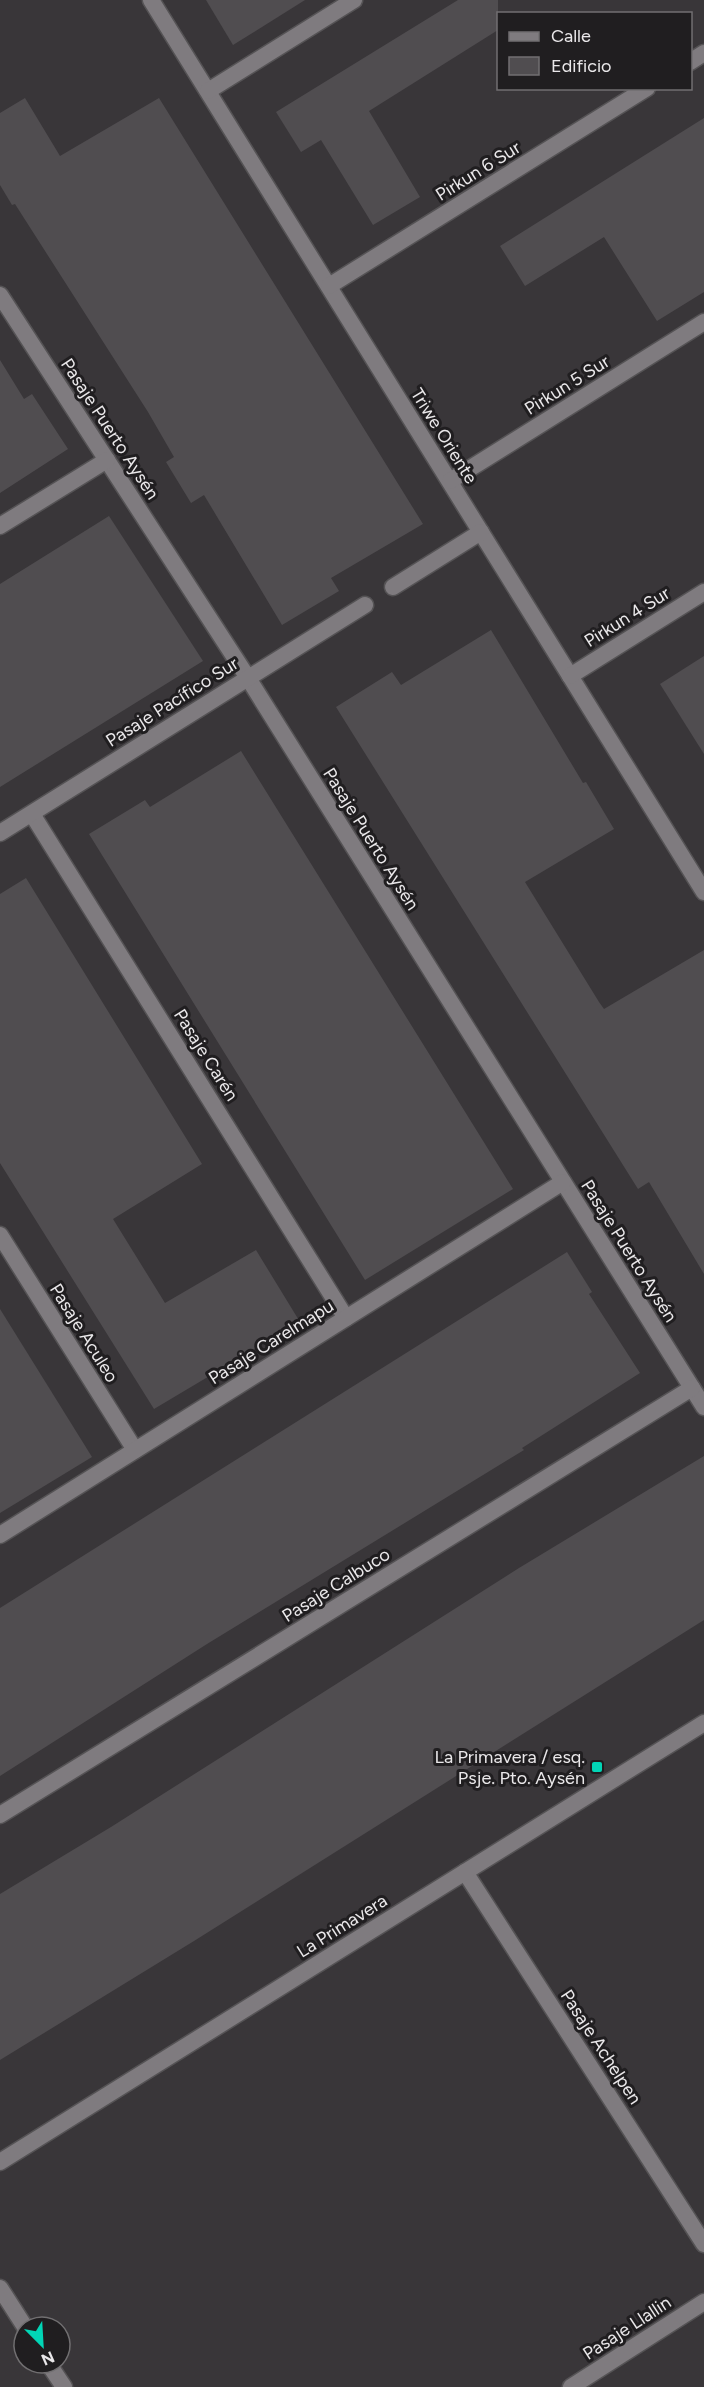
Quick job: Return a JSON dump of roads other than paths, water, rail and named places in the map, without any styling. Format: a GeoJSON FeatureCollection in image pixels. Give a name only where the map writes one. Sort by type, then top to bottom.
{"type":"FeatureCollection","features":[{"type":"Feature","properties":{"kind":"street","name":"Triwe Oriente"},"geometry":{"type":"LineString","coordinates":[[151,0],[570,676],[697,865],[704,892]]}},
{"type":"Feature","properties":{"kind":"street"},"geometry":{"type":"LineString","coordinates":[[208,91],[354,0]]}},
{"type":"Feature","properties":{"kind":"street","name":"Pirkun 6 Sur"},"geometry":{"type":"LineString","coordinates":[[328,286],[644,90]]}},
{"type":"Feature","properties":{"kind":"street","name":"Pasaje Puerto Aysén"},"geometry":{"type":"LineString","coordinates":[[0,295],[248,678],[704,1407]]}},
{"type":"Feature","properties":{"kind":"street","name":"Pirkun 5 Sur"},"geometry":{"type":"LineString","coordinates":[[450,482],[704,322]]}},
{"type":"Feature","properties":{"kind":"street"},"geometry":{"type":"LineString","coordinates":[[0,526],[107,460]]}},
{"type":"Feature","properties":{"kind":"street"},"geometry":{"type":"LineString","coordinates":[[393,587],[481,532]]}},
{"type":"Feature","properties":{"kind":"street","name":"Pirkun 4 Sur"},"geometry":{"type":"LineString","coordinates":[[570,676],[704,592]]}},
{"type":"Feature","properties":{"kind":"street","name":"Pasaje Pacífico Sur"},"geometry":{"type":"LineString","coordinates":[[0,833],[364,605]]}},
{"type":"Feature","properties":{"kind":"street","name":"Pasaje Carén"},"geometry":{"type":"LineString","coordinates":[[32,814],[346,1318]]}},
{"type":"Feature","properties":{"kind":"street","name":"Pasaje Carelmapu"},"geometry":{"type":"LineString","coordinates":[[0,1535],[563,1182]]}},
{"type":"Feature","properties":{"kind":"street","name":"Pasaje Aculeo"},"geometry":{"type":"LineString","coordinates":[[0,1235],[135,1450]]}},
{"type":"Feature","properties":{"kind":"street","name":"Pasaje Calbuco"},"geometry":{"type":"LineString","coordinates":[[0,1815],[692,1388]]}},
{"type":"Feature","properties":{"kind":"street","name":"La Primavera"},"geometry":{"type":"LineString","coordinates":[[0,2162],[704,1723]]}},
{"type":"Feature","properties":{"kind":"street","name":"Pasaje Achelpen"},"geometry":{"type":"LineString","coordinates":[[465,1872],[704,2244]]}},
{"type":"Feature","properties":{"kind":"street"},"geometry":{"type":"LineString","coordinates":[[0,2288],[17,2315]]}},
{"type":"Feature","properties":{"kind":"street","name":"Pasaje Llallin"},"geometry":{"type":"LineString","coordinates":[[571,2387],[704,2302]]}},
{"type":"Feature","properties":{"kind":"place","name":"La Primavera / esq. Psje. Pto. Aysén"},"geometry":{"type":"Point","coordinates":[597,1767]}}]}
